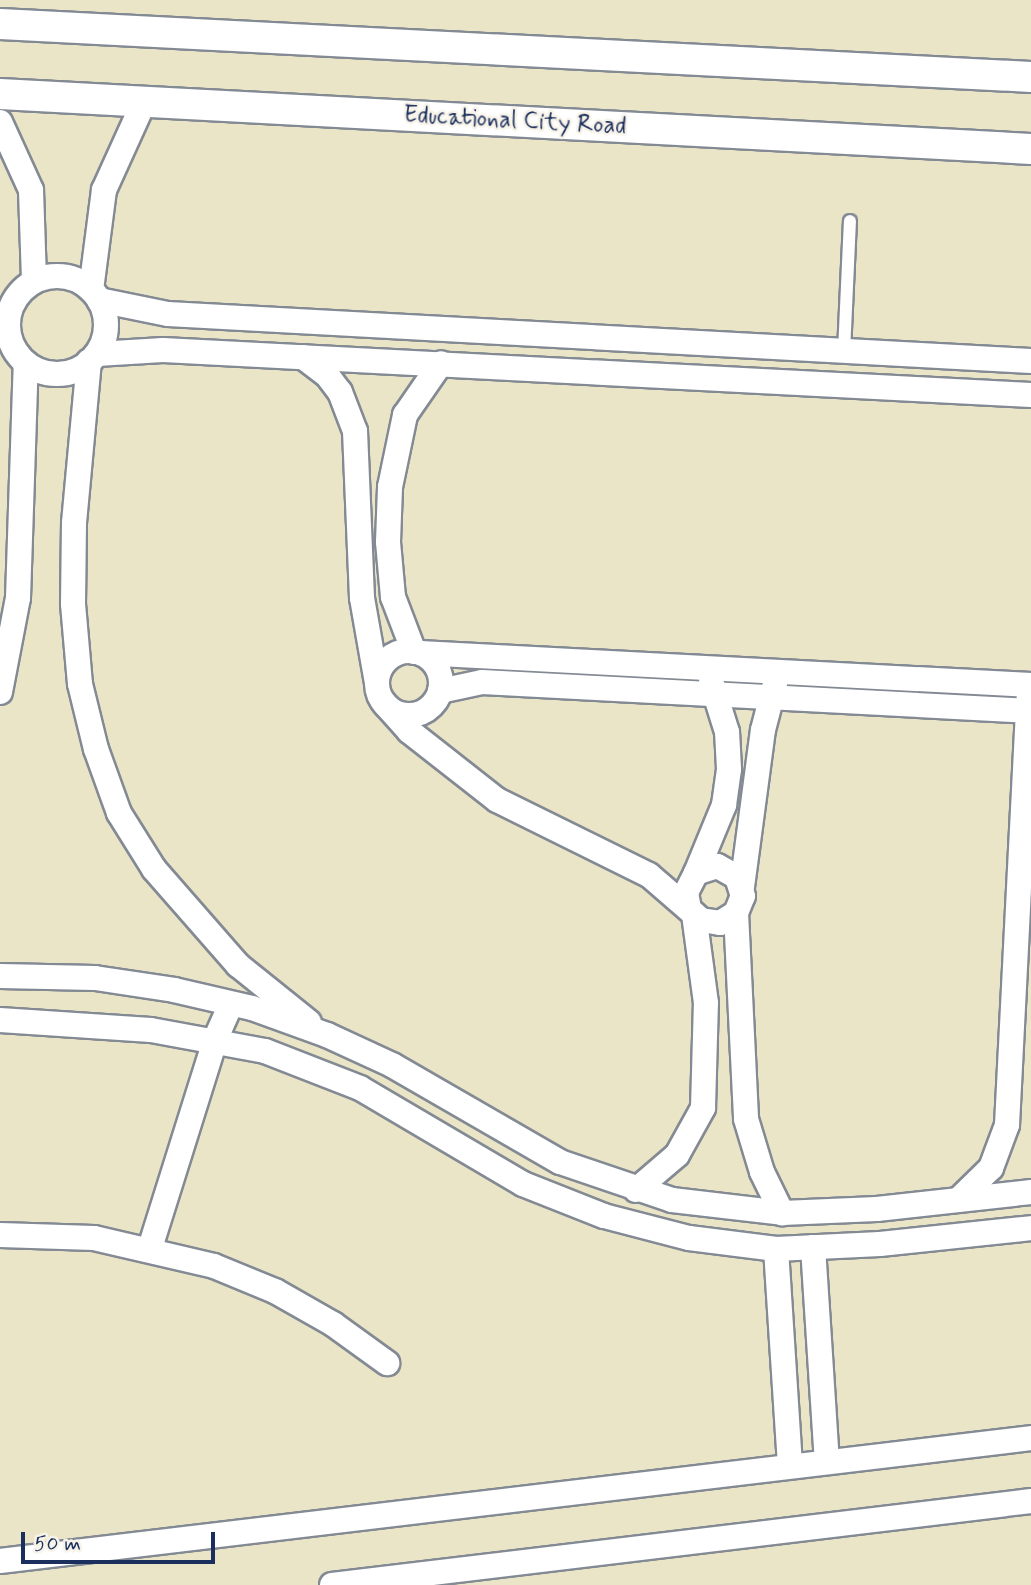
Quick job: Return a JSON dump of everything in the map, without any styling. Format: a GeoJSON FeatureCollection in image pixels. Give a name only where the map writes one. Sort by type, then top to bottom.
{"type":"FeatureCollection","features":[{"type":"Feature","properties":{"kind":"street"},"geometry":{"type":"LineString","coordinates":[[0,24],[1031,77]]}},
{"type":"Feature","properties":{"kind":"street","name":"Educational City Road"},"geometry":{"type":"LineString","coordinates":[[0,94],[1031,149]]}},
{"type":"Feature","properties":{"kind":"street"},"geometry":{"type":"LineString","coordinates":[[145,102],[104,190],[95,295],[105,333],[93,358],[74,523],[74,604],[80,684],[96,749],[119,813],[154,869],[196,922],[257,982],[327,1035]]}},
{"type":"Feature","properties":{"kind":"street"},"geometry":{"type":"LineString","coordinates":[[0,122],[31,190],[19,289],[9,313],[14,354],[18,598],[0,692]]}},
{"type":"Feature","properties":{"kind":"street"},"geometry":{"type":"LineString","coordinates":[[19,289],[58,276],[95,295],[168,314],[1031,361]]}},
{"type":"Feature","properties":{"kind":"street"},"geometry":{"type":"LineString","coordinates":[[14,354],[51,373],[65,373],[93,358],[163,350],[1031,395]]}},
{"type":"Feature","properties":{"kind":"street"},"geometry":{"type":"LineString","coordinates":[[303,357],[327,374],[340,392],[355,431],[362,598],[381,693],[409,731],[497,800],[649,875],[710,923],[736,913]]}},
{"type":"Feature","properties":{"kind":"street"},"geometry":{"type":"LineString","coordinates":[[933,392],[936,357]]}},
{"type":"Feature","properties":{"kind":"street"},"geometry":{"type":"LineString","coordinates":[[440,691],[437,668],[417,652],[393,597],[388,542],[390,487],[405,415],[441,363]]}},
{"type":"Feature","properties":{"kind":"street"},"geometry":{"type":"LineString","coordinates":[[381,693],[388,659],[417,652],[1030,685],[1025,897],[1004,1140],[982,1181],[958,1200]]}},
{"type":"Feature","properties":{"kind":"street"},"geometry":{"type":"LineString","coordinates":[[636,1190],[677,1155],[703,1108],[706,1003],[692,911],[686,893],[724,805],[729,769],[718,695],[705,668]]}},
{"type":"Feature","properties":{"kind":"street"},"geometry":{"type":"LineString","coordinates":[[780,672],[770,698],[736,913],[746,1119],[762,1172],[782,1213]]}},
{"type":"Feature","properties":{"kind":"street"},"geometry":{"type":"LineString","coordinates":[[381,693],[401,714],[421,713],[440,691],[482,681],[1030,711]]}},
{"type":"Feature","properties":{"kind":"street"},"geometry":{"type":"LineString","coordinates":[[696,873],[706,867],[728,870],[742,887]]}},
{"type":"Feature","properties":{"kind":"street"},"geometry":{"type":"LineString","coordinates":[[0,976],[95,978],[231,1004],[327,1035],[392,1065],[560,1162],[636,1190],[709,1207],[782,1213],[877,1209],[1031,1192]]}},
{"type":"Feature","properties":{"kind":"street"},"geometry":{"type":"LineString","coordinates":[[150,1248],[215,1040],[231,1004]]}},
{"type":"Feature","properties":{"kind":"street"},"geometry":{"type":"LineString","coordinates":[[0,1020],[86,1022],[215,1040],[314,1067],[360,1088],[484,1164],[563,1201],[668,1233],[776,1249],[880,1244],[1031,1228]]}},
{"type":"Feature","properties":{"kind":"street"},"geometry":{"type":"LineString","coordinates":[[877,1209],[880,1244]]}},
{"type":"Feature","properties":{"kind":"street"},"geometry":{"type":"LineString","coordinates":[[0,1235],[94,1238],[150,1248],[214,1266],[275,1292],[333,1324],[387,1363]]}},
{"type":"Feature","properties":{"kind":"street"},"geometry":{"type":"LineString","coordinates":[[813,1247],[827,1462]]}},
{"type":"Feature","properties":{"kind":"street"},"geometry":{"type":"LineString","coordinates":[[776,1249],[790,1466]]}},
{"type":"Feature","properties":{"kind":"street"},"geometry":{"type":"LineString","coordinates":[[0,1561],[1031,1438]]}},
{"type":"Feature","properties":{"kind":"street"},"geometry":{"type":"LineString","coordinates":[[332,1585],[1031,1501]]}},
{"type":"Feature","properties":{"kind":"lane"},"geometry":{"type":"LineString","coordinates":[[844,352],[850,221]]}}]}
